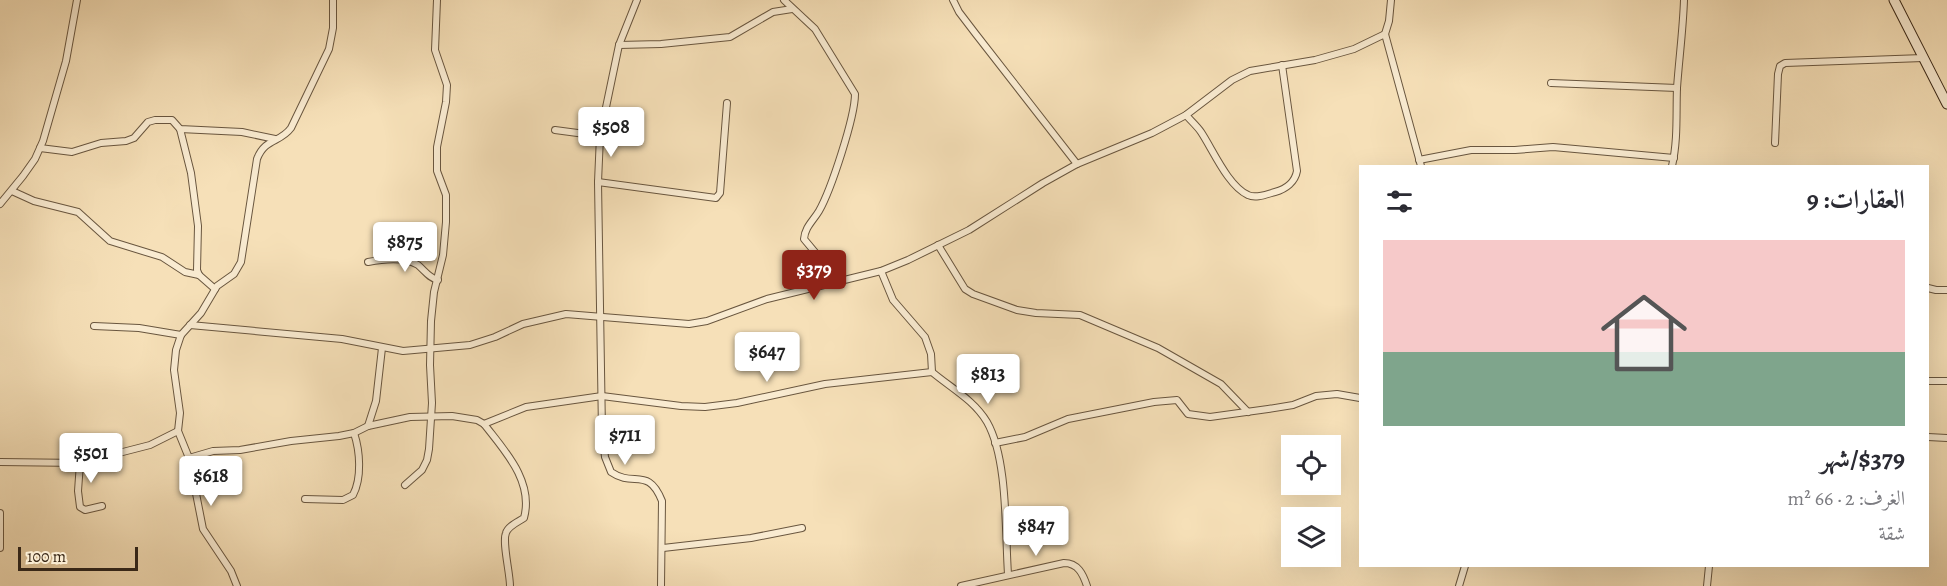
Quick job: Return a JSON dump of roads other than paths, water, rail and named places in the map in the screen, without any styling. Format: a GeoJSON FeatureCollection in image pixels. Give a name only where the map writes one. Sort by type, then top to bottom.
{"type":"FeatureCollection","features":[{"type":"Feature","properties":{"kind":"main road"},"geometry":{"type":"LineString","coordinates":[[1894,0],[1947,104]]}},
{"type":"Feature","properties":{"kind":"street"},"geometry":{"type":"LineString","coordinates":[[0,204],[35,159],[40,148],[66,61],[77,0]]}},
{"type":"Feature","properties":{"kind":"street"},"geometry":{"type":"LineString","coordinates":[[237,586],[231,571],[203,529],[189,458],[178,431],[180,413],[174,370],[176,350],[181,335],[201,313],[215,289],[223,280],[234,274],[242,262],[257,159],[266,144],[283,136],[291,128],[329,48],[333,28],[333,0]]}},
{"type":"Feature","properties":{"kind":"street"},"geometry":{"type":"LineString","coordinates":[[405,485],[416,477],[427,460],[431,321],[443,255],[447,195],[437,171],[437,147],[447,85],[435,50],[437,0]]}},
{"type":"Feature","properties":{"kind":"street"},"geometry":{"type":"LineString","coordinates":[[637,0],[619,45],[600,136],[598,182],[602,431],[607,465],[611,472],[618,477],[651,482],[658,490],[663,514],[661,586]]}},
{"type":"Feature","properties":{"kind":"street"},"geometry":{"type":"LineString","coordinates":[[784,0],[816,29],[855,94],[850,123],[835,172],[819,210],[805,232],[804,239],[824,263],[834,283]]}},
{"type":"Feature","properties":{"kind":"street"},"geometry":{"type":"LineString","coordinates":[[953,0],[969,26],[1077,164]]}},
{"type":"Feature","properties":{"kind":"street"},"geometry":{"type":"LineString","coordinates":[[1391,0],[1385,34],[1420,163],[1471,150],[1527,150],[1553,147],[1674,158]]}},
{"type":"Feature","properties":{"kind":"street"},"geometry":{"type":"LineString","coordinates":[[1672,165],[1677,128],[1677,88],[1684,0]]}},
{"type":"Feature","properties":{"kind":"street"},"geometry":{"type":"LineString","coordinates":[[619,45],[661,44],[730,37],[773,12],[792,9]]}},
{"type":"Feature","properties":{"kind":"street"},"geometry":{"type":"LineString","coordinates":[[190,325],[320,336],[403,351],[470,345],[495,338],[523,324],[566,314],[689,324],[707,321],[767,299],[881,271],[993,216],[1077,164],[1152,133],[1186,115],[1232,80],[1250,71],[1315,60],[1354,49],[1385,34]]}},
{"type":"Feature","properties":{"kind":"street"},"geometry":{"type":"LineString","coordinates":[[1775,143],[1778,74],[1780,66],[1785,63],[1923,58]]}},
{"type":"Feature","properties":{"kind":"street"},"geometry":{"type":"LineString","coordinates":[[1186,115],[1200,130],[1227,174],[1239,188],[1253,196],[1280,191],[1294,180],[1297,171],[1282,64]]}},
{"type":"Feature","properties":{"kind":"street"},"geometry":{"type":"LineString","coordinates":[[1551,83],[1677,88]]}},
{"type":"Feature","properties":{"kind":"street"},"geometry":{"type":"LineString","coordinates":[[598,182],[716,198],[720,193],[727,103]]}},
{"type":"Feature","properties":{"kind":"street"},"geometry":{"type":"LineString","coordinates":[[40,148],[72,152],[101,143],[126,141],[134,138],[148,122],[172,120],[180,129],[191,173],[198,226],[199,275]]}},
{"type":"Feature","properties":{"kind":"street"},"geometry":{"type":"LineString","coordinates":[[180,129],[242,132],[275,139]]}},
{"type":"Feature","properties":{"kind":"street"},"geometry":{"type":"LineString","coordinates":[[555,130],[600,136]]}},
{"type":"Feature","properties":{"kind":"street"},"geometry":{"type":"LineString","coordinates":[[12,191],[34,201],[78,212],[110,241],[162,257],[184,272],[199,275],[215,289]]}},
{"type":"Feature","properties":{"kind":"street"},"geometry":{"type":"LineString","coordinates":[[938,245],[965,289],[973,294],[1017,310],[1076,314],[1158,348],[1221,384],[1248,411]]}},
{"type":"Feature","properties":{"kind":"street"},"geometry":{"type":"LineString","coordinates":[[368,262],[400,260],[414,262],[430,278],[438,280]]}},
{"type":"Feature","properties":{"kind":"street"},"geometry":{"type":"LineString","coordinates":[[881,271],[893,300],[925,337],[929,345],[932,372]]}},
{"type":"Feature","properties":{"kind":"street"},"geometry":{"type":"LineString","coordinates":[[1929,288],[1947,290]]}},
{"type":"Feature","properties":{"kind":"street"},"geometry":{"type":"LineString","coordinates":[[94,326],[139,328],[181,335]]}},
{"type":"Feature","properties":{"kind":"street"},"geometry":{"type":"LineString","coordinates":[[368,426],[376,401],[382,348]]}},
{"type":"Feature","properties":{"kind":"street"},"geometry":{"type":"LineString","coordinates":[[484,424],[526,407],[602,396],[681,406],[714,406],[825,384],[932,372],[968,399],[986,422],[995,443],[1003,488],[1008,574]]}},
{"type":"Feature","properties":{"kind":"street"},"geometry":{"type":"LineString","coordinates":[[1929,381],[1947,381]]}},
{"type":"Feature","properties":{"kind":"street"},"geometry":{"type":"LineString","coordinates":[[995,443],[1025,437],[1068,419],[1154,402],[1177,400],[1186,413],[1210,417],[1293,405],[1316,396],[1337,394],[1359,398]]}},
{"type":"Feature","properties":{"kind":"street"},"geometry":{"type":"LineString","coordinates":[[189,458],[213,451],[240,450],[291,441],[333,437],[354,433],[368,426],[410,417],[465,417],[484,424],[517,467],[525,499],[524,518],[505,534],[504,543],[510,586]]}},
{"type":"Feature","properties":{"kind":"street"},"geometry":{"type":"LineString","coordinates":[[0,462],[80,463],[150,445],[178,431]]}},
{"type":"Feature","properties":{"kind":"street"},"geometry":{"type":"LineString","coordinates":[[305,499],[344,500],[353,495],[357,480],[358,453],[354,433]]}},
{"type":"Feature","properties":{"kind":"street"},"geometry":{"type":"LineString","coordinates":[[1929,437],[1947,438]]}},
{"type":"Feature","properties":{"kind":"street"},"geometry":{"type":"LineString","coordinates":[[80,463],[78,491],[80,507],[85,510],[102,506]]}},
{"type":"Feature","properties":{"kind":"street"},"geometry":{"type":"LineString","coordinates":[[0,513],[0,548]]}},
{"type":"Feature","properties":{"kind":"street"},"geometry":{"type":"LineString","coordinates":[[663,548],[752,538],[802,528]]}},
{"type":"Feature","properties":{"kind":"street"},"geometry":{"type":"LineString","coordinates":[[962,586],[1008,574],[1071,563],[1083,576],[1087,586]]}},
{"type":"Feature","properties":{"kind":"street"},"geometry":{"type":"LineString","coordinates":[[1460,586],[1464,567]]}},
{"type":"Feature","properties":{"kind":"street"},"geometry":{"type":"LineString","coordinates":[[1707,586],[1709,567]]}}]}
